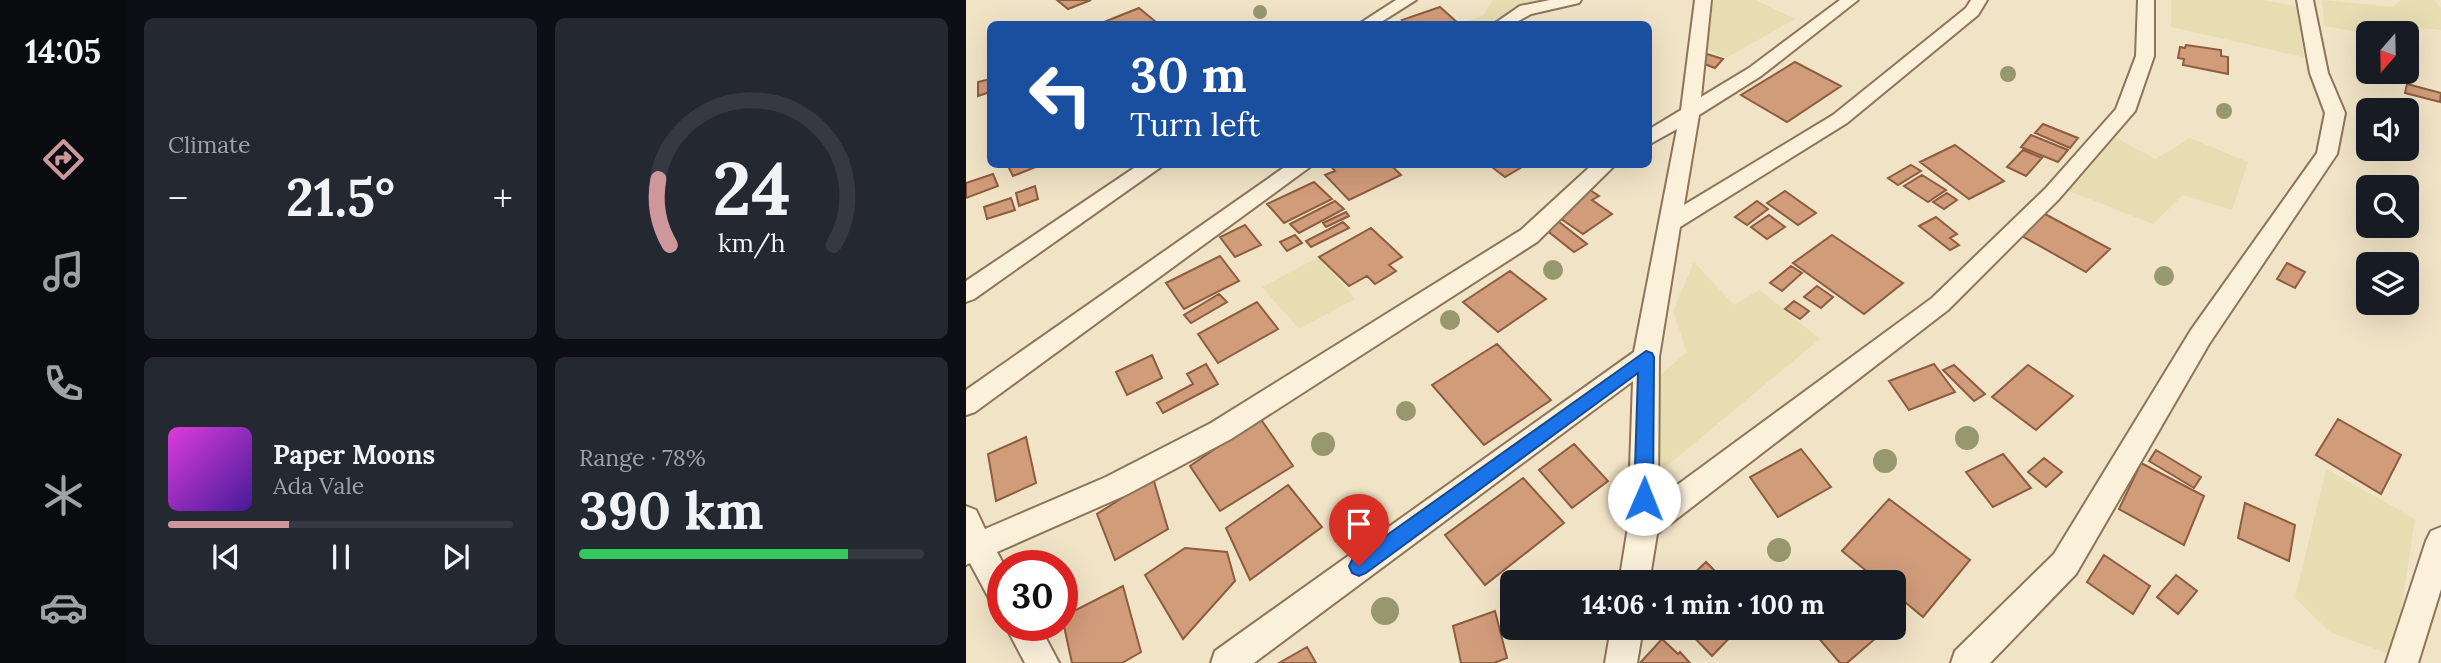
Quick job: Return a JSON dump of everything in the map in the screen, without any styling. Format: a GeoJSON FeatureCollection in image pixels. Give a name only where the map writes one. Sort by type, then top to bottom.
{"type":"FeatureCollection","features":[{"type":"Feature","properties":{"kind":"street"},"geometry":{"type":"LineString","coordinates":[[1372,21],[1408,0]]}},
{"type":"Feature","properties":{"kind":"street"},"geometry":{"type":"LineString","coordinates":[[1507,21],[1527,10],[1573,0]]}},
{"type":"Feature","properties":{"kind":"street"},"geometry":{"type":"LineString","coordinates":[[1636,570],[1643,527],[1646,357],[1690,112],[1703,0]]}},
{"type":"Feature","properties":{"kind":"street"},"geometry":{"type":"LineString","coordinates":[[1652,136],[1755,72],[1850,0]]}},
{"type":"Feature","properties":{"kind":"street"},"geometry":{"type":"LineString","coordinates":[[1670,223],[1840,119],[1972,11],[1979,0]]}},
{"type":"Feature","properties":{"kind":"street"},"geometry":{"type":"LineString","coordinates":[[1643,527],[1940,304],[2052,194],[2125,111],[2145,56],[2146,0]]}},
{"type":"Feature","properties":{"kind":"street"},"geometry":{"type":"LineString","coordinates":[[1967,663],[2065,565],[2200,337],[2328,154],[2335,113],[2319,73],[2305,0]]}},
{"type":"Feature","properties":{"kind":"street"},"geometry":{"type":"LineString","coordinates":[[966,293],[1149,168]]}},
{"type":"Feature","properties":{"kind":"street"},"geometry":{"type":"LineString","coordinates":[[966,404],[1298,168]]}},
{"type":"Feature","properties":{"kind":"street"},"geometry":{"type":"LineString","coordinates":[[987,566],[970,538],[1116,486],[1221,431],[1529,236],[1602,168]]}},
{"type":"Feature","properties":{"kind":"street"},"geometry":{"type":"LineString","coordinates":[[1227,663],[1646,357]]}},
{"type":"Feature","properties":{"kind":"street"},"geometry":{"type":"LineString","coordinates":[[2402,663],[2441,541]]}},
{"type":"Feature","properties":{"kind":"street"},"geometry":{"type":"LineString","coordinates":[[1621,663],[1625,640]]}},
{"type":"Feature","properties":{"kind":"street"},"geometry":{"type":"LineString","coordinates":[[1030,641],[1043,663]]}},
{"type":"Feature","properties":{"kind":"shaded area"},"geometry":{"type":"Polygon","coordinates":[[[1493,0],[1555,0],[1519,10],[1502,21],[1468,21],[1483,15],[1493,0]]]}},
{"type":"Feature","properties":{"kind":"shaded area"},"geometry":{"type":"Polygon","coordinates":[[[1708,0],[1756,0],[1795,19],[1726,58],[1702,47],[1712,13],[1708,0]]]}},
{"type":"Feature","properties":{"kind":"shaded area"},"geometry":{"type":"Polygon","coordinates":[[[2171,0],[2262,0],[2296,6],[2304,57],[2171,27],[2171,0]]]}},
{"type":"Feature","properties":{"kind":"shaded area"},"geometry":{"type":"Polygon","coordinates":[[[2322,0],[2393,7],[2401,0],[2434,0],[2441,8],[2441,30],[2419,28],[2419,21],[2356,21],[2356,32],[2324,26],[2322,0]]]}},
{"type":"Feature","properties":{"kind":"shaded area"},"geometry":{"type":"Polygon","coordinates":[[[2113,136],[2155,159],[2190,138],[2248,162],[2232,210],[2183,195],[2153,224],[2064,189],[2113,136]]]}},
{"type":"Feature","properties":{"kind":"shaded area"},"geometry":{"type":"Polygon","coordinates":[[[1319,257],[1355,299],[1299,329],[1262,287],[1319,257]]]}},
{"type":"Feature","properties":{"kind":"shaded area"},"geometry":{"type":"Polygon","coordinates":[[[1694,262],[1734,305],[1760,290],[1820,339],[1663,469],[1645,389],[1687,352],[1673,311],[1694,262]]]}},
{"type":"Feature","properties":{"kind":"shaded area"},"geometry":{"type":"Polygon","coordinates":[[[2326,469],[2415,519],[2394,656],[2330,632],[2295,598],[2326,469]]]}},
{"type":"Feature","properties":{"kind":"building"},"geometry":{"type":"Polygon","coordinates":[[[1057,0],[1091,0],[1068,9],[1057,0]]]}},
{"type":"Feature","properties":{"kind":"building"},"geometry":{"type":"Polygon","coordinates":[[[1440,7],[1456,21],[1403,21],[1440,7]]]}},
{"type":"Feature","properties":{"kind":"building"},"geometry":{"type":"Polygon","coordinates":[[[1139,8],[1155,21],[1106,21],[1139,8]]]}},
{"type":"Feature","properties":{"kind":"building"},"geometry":{"type":"Polygon","coordinates":[[[2186,45],[2221,50],[2221,56],[2228,57],[2228,74],[2183,65],[2184,59],[2178,58],[2180,47],[2185,48],[2186,45]]]}},
{"type":"Feature","properties":{"kind":"building"},"geometry":{"type":"Polygon","coordinates":[[[1707,54],[1723,59],[1715,68],[1699,62],[1707,54]]]}},
{"type":"Feature","properties":{"kind":"building"},"geometry":{"type":"Polygon","coordinates":[[[1795,62],[1841,86],[1787,122],[1741,95],[1795,62]]]}},
{"type":"Feature","properties":{"kind":"building"},"geometry":{"type":"Polygon","coordinates":[[[987,80],[987,93],[978,96],[978,82],[987,80]]]}},
{"type":"Feature","properties":{"kind":"building"},"geometry":{"type":"Polygon","coordinates":[[[2407,84],[2441,93],[2440,102],[2405,93],[2407,84]]]}},
{"type":"Feature","properties":{"kind":"building"},"geometry":{"type":"Polygon","coordinates":[[[2043,124],[2078,138],[2070,148],[2035,133],[2043,124]]]}},
{"type":"Feature","properties":{"kind":"building"},"geometry":{"type":"Polygon","coordinates":[[[2031,135],[2068,150],[2058,162],[2021,147],[2031,135]]]}},
{"type":"Feature","properties":{"kind":"building"},"geometry":{"type":"Polygon","coordinates":[[[1955,145],[2004,181],[1969,199],[1920,162],[1955,145]]]}},
{"type":"Feature","properties":{"kind":"building"},"geometry":{"type":"Polygon","coordinates":[[[2023,150],[2042,158],[2026,176],[2007,167],[2023,150]]]}},
{"type":"Feature","properties":{"kind":"building"},"geometry":{"type":"Polygon","coordinates":[[[1911,165],[1921,171],[1898,185],[1888,178],[1911,165]]]}},
{"type":"Feature","properties":{"kind":"building"},"geometry":{"type":"Polygon","coordinates":[[[1009,168],[1033,168],[1013,176],[1009,168]]]}},
{"type":"Feature","properties":{"kind":"building"},"geometry":{"type":"Polygon","coordinates":[[[1332,168],[1394,168],[1401,175],[1349,200],[1325,175],[1335,171],[1332,168]]]}},
{"type":"Feature","properties":{"kind":"building"},"geometry":{"type":"Polygon","coordinates":[[[1493,168],[1520,168],[1505,177],[1493,168]]]}},
{"type":"Feature","properties":{"kind":"building"},"geometry":{"type":"Polygon","coordinates":[[[993,174],[998,186],[966,198],[966,183],[993,174]]]}},
{"type":"Feature","properties":{"kind":"building"},"geometry":{"type":"Polygon","coordinates":[[[1922,175],[1946,190],[1928,202],[1904,186],[1922,175]]]}},
{"type":"Feature","properties":{"kind":"building"},"geometry":{"type":"Polygon","coordinates":[[[1314,182],[1332,199],[1284,223],[1267,204],[1314,182]]]}},
{"type":"Feature","properties":{"kind":"building"},"geometry":{"type":"Polygon","coordinates":[[[1035,186],[1038,199],[1019,206],[1016,193],[1035,186]]]}},
{"type":"Feature","properties":{"kind":"building"},"geometry":{"type":"Polygon","coordinates":[[[1590,190],[1599,196],[1592,200],[1612,214],[1583,234],[1554,214],[1590,190]]]}},
{"type":"Feature","properties":{"kind":"building"},"geometry":{"type":"Polygon","coordinates":[[[1785,191],[1816,213],[1798,225],[1767,203],[1785,191]]]}},
{"type":"Feature","properties":{"kind":"building"},"geometry":{"type":"Polygon","coordinates":[[[1947,193],[1957,200],[1944,209],[1933,202],[1947,193]]]}},
{"type":"Feature","properties":{"kind":"building"},"geometry":{"type":"Polygon","coordinates":[[[1011,198],[1015,210],[987,219],[984,207],[1011,198]]]}},
{"type":"Feature","properties":{"kind":"building"},"geometry":{"type":"Polygon","coordinates":[[[1335,201],[1344,209],[1299,233],[1290,224],[1335,201]]]}},
{"type":"Feature","properties":{"kind":"building"},"geometry":{"type":"Polygon","coordinates":[[[1757,201],[1768,209],[1747,225],[1735,217],[1757,201]]]}},
{"type":"Feature","properties":{"kind":"building"},"geometry":{"type":"Polygon","coordinates":[[[1346,212],[1349,216],[1326,227],[1323,223],[1346,212]]]}},
{"type":"Feature","properties":{"kind":"building"},"geometry":{"type":"Polygon","coordinates":[[[2045,214],[2110,249],[2086,272],[2022,236],[2045,214]]]}},
{"type":"Feature","properties":{"kind":"building"},"geometry":{"type":"Polygon","coordinates":[[[1769,215],[1785,227],[1767,239],[1751,227],[1769,215]]]}},
{"type":"Feature","properties":{"kind":"building"},"geometry":{"type":"Polygon","coordinates":[[[1936,217],[1957,234],[1950,238],[1959,245],[1950,250],[1919,226],[1936,217]]]}},
{"type":"Feature","properties":{"kind":"building"},"geometry":{"type":"Polygon","coordinates":[[[1558,221],[1587,244],[1574,252],[1545,229],[1558,221]]]}},
{"type":"Feature","properties":{"kind":"building"},"geometry":{"type":"Polygon","coordinates":[[[1343,222],[1349,228],[1311,247],[1306,241],[1343,222]]]}},
{"type":"Feature","properties":{"kind":"building"},"geometry":{"type":"Polygon","coordinates":[[[1245,225],[1261,245],[1235,257],[1220,237],[1245,225]]]}},
{"type":"Feature","properties":{"kind":"building"},"geometry":{"type":"Polygon","coordinates":[[[1371,228],[1402,257],[1389,265],[1396,271],[1375,284],[1367,276],[1349,286],[1319,257],[1371,228]]]}},
{"type":"Feature","properties":{"kind":"building"},"geometry":{"type":"Polygon","coordinates":[[[1295,235],[1302,243],[1287,251],[1280,242],[1295,235]]]}},
{"type":"Feature","properties":{"kind":"building"},"geometry":{"type":"Polygon","coordinates":[[[1832,235],[1903,283],[1864,314],[1793,263],[1832,235]]]}},
{"type":"Feature","properties":{"kind":"building"},"geometry":{"type":"Polygon","coordinates":[[[1220,256],[1239,281],[1184,309],[1166,283],[1220,256]]]}},
{"type":"Feature","properties":{"kind":"building"},"geometry":{"type":"Polygon","coordinates":[[[2287,263],[2305,272],[2295,288],[2277,279],[2287,263]]]}},
{"type":"Feature","properties":{"kind":"building"},"geometry":{"type":"Polygon","coordinates":[[[1791,266],[1802,273],[1782,291],[1770,283],[1791,266]]]}},
{"type":"Feature","properties":{"kind":"building"},"geometry":{"type":"Polygon","coordinates":[[[1510,271],[1546,299],[1498,332],[1463,302],[1510,271]]]}},
{"type":"Feature","properties":{"kind":"building"},"geometry":{"type":"Polygon","coordinates":[[[1817,286],[1833,297],[1821,308],[1804,297],[1817,286]]]}},
{"type":"Feature","properties":{"kind":"building"},"geometry":{"type":"Polygon","coordinates":[[[1219,294],[1227,302],[1191,323],[1184,315],[1219,294]]]}},
{"type":"Feature","properties":{"kind":"building"},"geometry":{"type":"Polygon","coordinates":[[[1794,301],[1809,311],[1800,319],[1785,309],[1794,301]]]}},
{"type":"Feature","properties":{"kind":"building"},"geometry":{"type":"Polygon","coordinates":[[[1257,302],[1278,329],[1218,363],[1198,334],[1257,302]]]}},
{"type":"Feature","properties":{"kind":"building"},"geometry":{"type":"Polygon","coordinates":[[[1497,344],[1551,400],[1484,445],[1432,385],[1497,344]]]}},
{"type":"Feature","properties":{"kind":"building"},"geometry":{"type":"Polygon","coordinates":[[[1152,355],[1162,378],[1127,395],[1116,372],[1152,355]]]}},
{"type":"Feature","properties":{"kind":"building"},"geometry":{"type":"Polygon","coordinates":[[[1206,364],[1218,384],[1163,413],[1157,403],[1193,384],[1187,374],[1206,364]]]}},
{"type":"Feature","properties":{"kind":"building"},"geometry":{"type":"Polygon","coordinates":[[[1934,364],[1955,392],[1909,410],[1889,381],[1934,364]]]}},
{"type":"Feature","properties":{"kind":"building"},"geometry":{"type":"Polygon","coordinates":[[[1954,365],[1985,394],[1974,401],[1943,370],[1954,365]]]}},
{"type":"Feature","properties":{"kind":"building"},"geometry":{"type":"Polygon","coordinates":[[[2028,365],[2073,396],[2036,430],[1992,397],[2028,365]]]}},
{"type":"Feature","properties":{"kind":"building"},"geometry":{"type":"Polygon","coordinates":[[[1260,418],[1293,466],[1220,511],[1190,466],[1260,418]]]}},
{"type":"Feature","properties":{"kind":"building"},"geometry":{"type":"Polygon","coordinates":[[[2338,419],[2401,455],[2381,494],[2316,455],[2338,419]]]}},
{"type":"Feature","properties":{"kind":"building"},"geometry":{"type":"Polygon","coordinates":[[[1026,437],[1036,483],[996,501],[988,454],[1026,437]]]}},
{"type":"Feature","properties":{"kind":"building"},"geometry":{"type":"Polygon","coordinates":[[[1574,444],[1608,481],[1572,508],[1539,470],[1574,444]]]}},
{"type":"Feature","properties":{"kind":"building"},"geometry":{"type":"Polygon","coordinates":[[[1801,449],[1831,487],[1778,517],[1750,477],[1801,449]]]}},
{"type":"Feature","properties":{"kind":"building"},"geometry":{"type":"Polygon","coordinates":[[[2156,450],[2201,477],[2194,488],[2149,461],[2156,450]]]}},
{"type":"Feature","properties":{"kind":"building"},"geometry":{"type":"Polygon","coordinates":[[[2003,454],[2031,488],[1993,507],[1966,472],[2003,454]]]}},
{"type":"Feature","properties":{"kind":"building"},"geometry":{"type":"Polygon","coordinates":[[[2044,458],[2062,472],[2046,487],[2028,472],[2044,458]]]}},
{"type":"Feature","properties":{"kind":"building"},"geometry":{"type":"Polygon","coordinates":[[[2141,463],[2204,496],[2184,545],[2119,509],[2141,463]]]}},
{"type":"Feature","properties":{"kind":"building"},"geometry":{"type":"Polygon","coordinates":[[[1153,478],[1168,529],[1115,560],[1097,514],[1153,478]]]}},
{"type":"Feature","properties":{"kind":"building"},"geometry":{"type":"Polygon","coordinates":[[[1523,478],[1564,523],[1504,570],[1500,570],[1500,573],[1485,585],[1445,535],[1523,478]]]}},
{"type":"Feature","properties":{"kind":"building"},"geometry":{"type":"Polygon","coordinates":[[[1288,485],[1322,527],[1250,580],[1226,528],[1288,485]]]}},
{"type":"Feature","properties":{"kind":"building"},"geometry":{"type":"Polygon","coordinates":[[[1889,499],[1970,560],[1923,617],[1906,603],[1906,570],[1865,570],[1842,551],[1889,499]]]}},
{"type":"Feature","properties":{"kind":"building"},"geometry":{"type":"Polygon","coordinates":[[[2245,503],[2295,525],[2289,561],[2238,538],[2245,503]]]}},
{"type":"Feature","properties":{"kind":"building"},"geometry":{"type":"Polygon","coordinates":[[[1185,548],[1227,552],[1235,581],[1183,639],[1145,575],[1185,548]]]}},
{"type":"Feature","properties":{"kind":"building"},"geometry":{"type":"Polygon","coordinates":[[[2104,555],[2150,586],[2133,614],[2087,582],[2104,555]]]}},
{"type":"Feature","properties":{"kind":"building"},"geometry":{"type":"Polygon","coordinates":[[[1706,562],[1714,570],[1698,570],[1706,562]]]}},
{"type":"Feature","properties":{"kind":"building"},"geometry":{"type":"Polygon","coordinates":[[[2176,575],[2197,591],[2178,614],[2157,597],[2176,575]]]}},
{"type":"Feature","properties":{"kind":"building"},"geometry":{"type":"Polygon","coordinates":[[[1123,586],[1141,652],[1122,663],[1072,663],[1067,641],[1078,641],[1078,609],[1123,586]]]}},
{"type":"Feature","properties":{"kind":"building"},"geometry":{"type":"Polygon","coordinates":[[[1495,611],[1500,640],[1502,640],[1507,658],[1494,663],[1461,663],[1453,626],[1495,611]]]}},
{"type":"Feature","properties":{"kind":"building"},"geometry":{"type":"Polygon","coordinates":[[[1663,640],[1690,663],[1640,663],[1663,640]]]}},
{"type":"Feature","properties":{"kind":"building"},"geometry":{"type":"Polygon","coordinates":[[[1697,640],[1727,640],[1712,656],[1697,640]]]}},
{"type":"Feature","properties":{"kind":"building"},"geometry":{"type":"Polygon","coordinates":[[[1820,640],[1874,640],[1847,663],[1840,663],[1820,640]]]}},
{"type":"Feature","properties":{"kind":"building"},"geometry":{"type":"Polygon","coordinates":[[[1307,647],[1316,663],[1279,663],[1307,647]]]}},
{"type":"Feature","properties":{"kind":"route"},"geometry":{"type":"LineString","coordinates":[[1359,566],[1646,357],[1644,499]]}}]}
